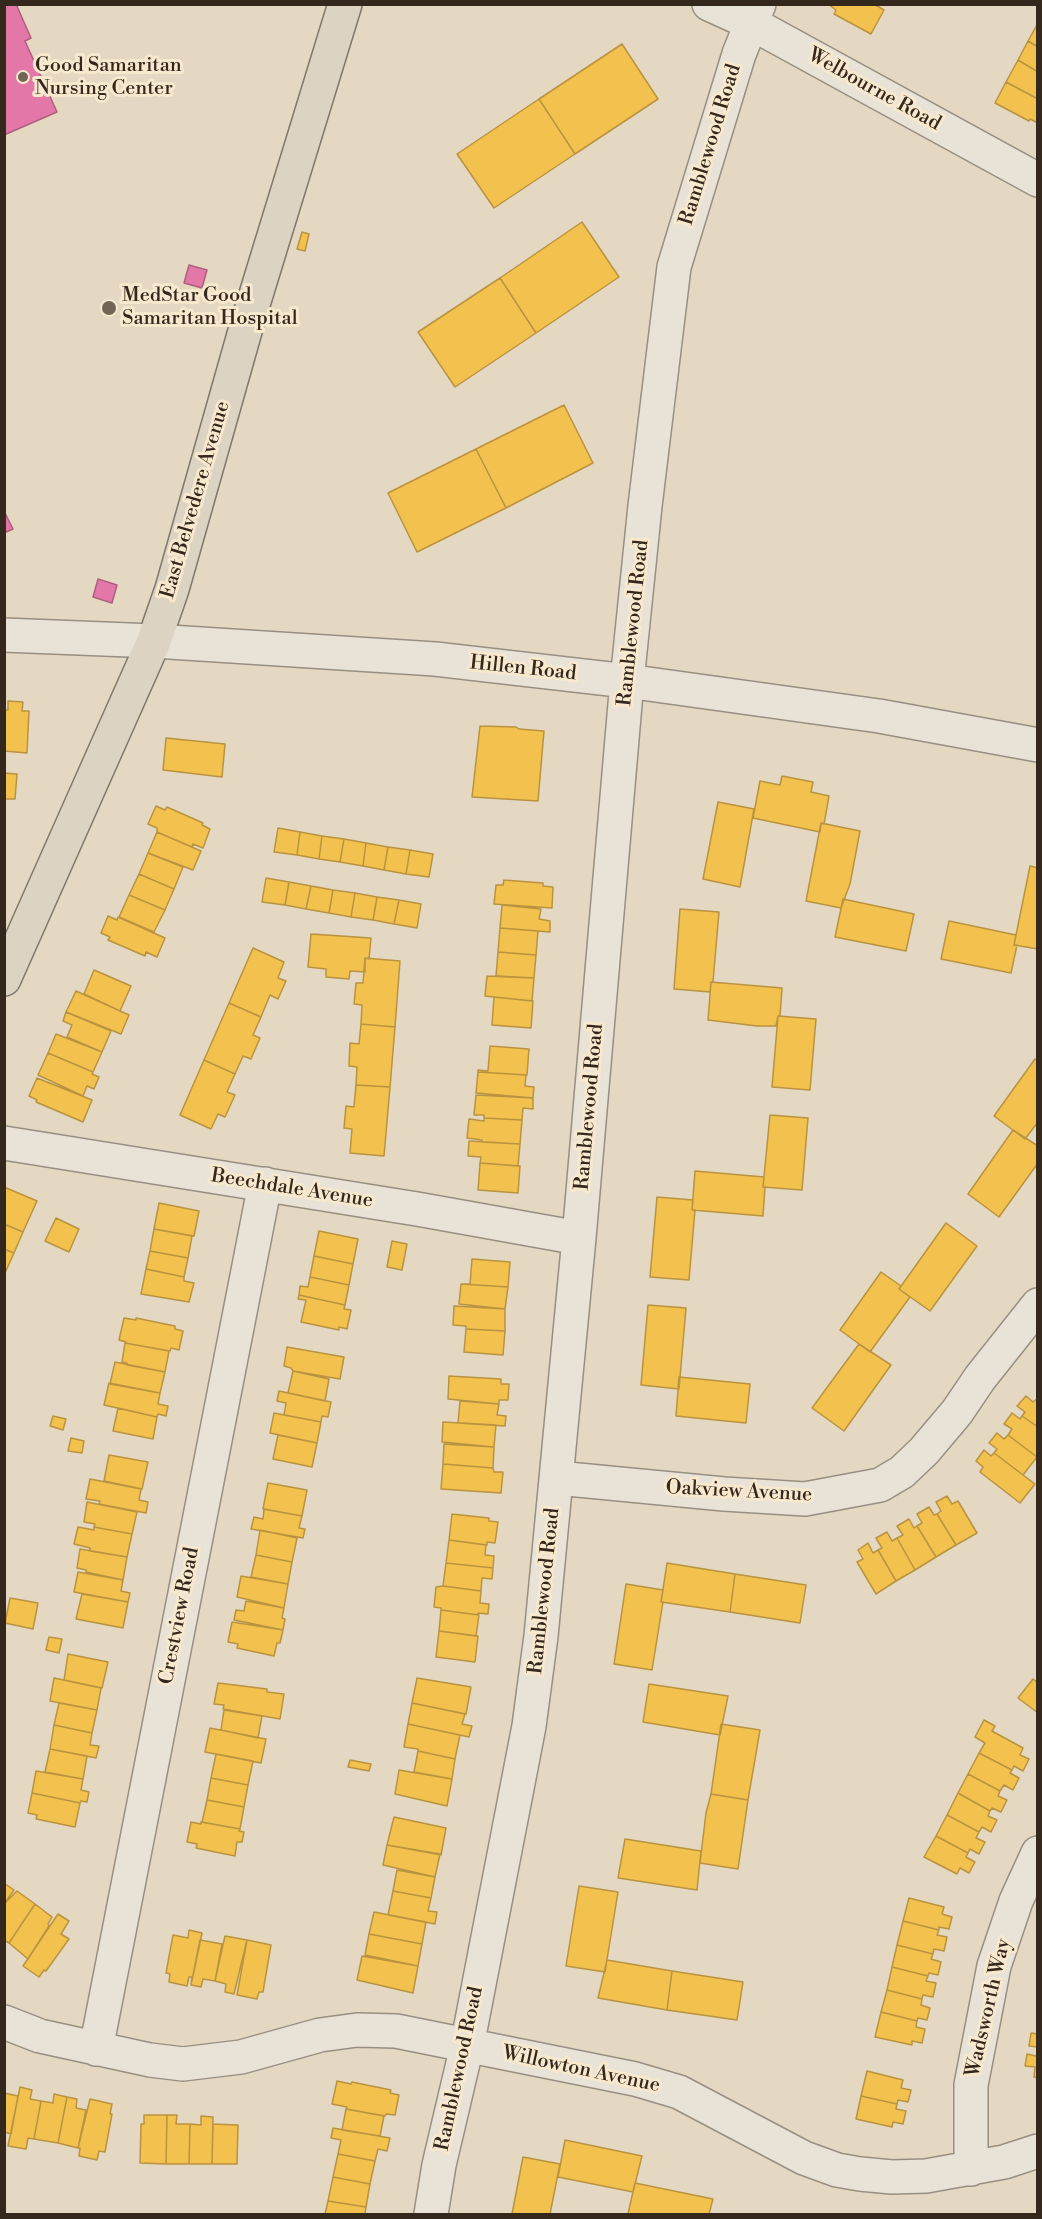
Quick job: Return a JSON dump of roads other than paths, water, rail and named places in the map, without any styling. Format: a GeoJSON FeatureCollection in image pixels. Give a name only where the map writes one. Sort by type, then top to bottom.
{"type":"FeatureCollection","features":[{"type":"Feature","properties":{"kind":"main road","name":"East Belvedere Avenue"},"geometry":{"type":"LineString","coordinates":[[4,979],[154,642],[191,523],[247,324],[345,4]]}},
{"type":"Feature","properties":{"kind":"street","name":"Welbourne Road"},"geometry":{"type":"LineString","coordinates":[[709,4],[755,14],[1038,180]]}},
{"type":"Feature","properties":{"kind":"street","name":"Ramblewood Road"},"geometry":{"type":"LineString","coordinates":[[431,2214],[439,2165],[467,2046],[529,1726],[541,1636],[579,1238],[627,681],[645,506],[674,267],[739,54],[755,14]]}},
{"type":"Feature","properties":{"kind":"street","name":"Hillen Road"},"geometry":{"type":"LineString","coordinates":[[4,635],[435,659],[627,681],[879,716],[1038,745]]}},
{"type":"Feature","properties":{"kind":"street","name":"Beechdale Avenue"},"geometry":{"type":"LineString","coordinates":[[4,1143],[265,1184],[579,1238]]}},
{"type":"Feature","properties":{"kind":"street","name":"Crestview Road"},"geometry":{"type":"LineString","coordinates":[[96,2049],[265,1184]]}},
{"type":"Feature","properties":{"kind":"street","name":"Oakview Avenue"},"geometry":{"type":"LineString","coordinates":[[557,1478],[724,1494],[805,1499],[880,1485],[902,1472],[924,1450],[957,1412],[980,1378],[1038,1305]]}},
{"type":"Feature","properties":{"kind":"street","name":"Wadsworth Way"},"geometry":{"type":"LineString","coordinates":[[971,2169],[971,2085],[994,1966],[1016,1901],[1038,1852]]}},
{"type":"Feature","properties":{"kind":"street","name":"Willowton Avenue"},"geometry":{"type":"LineString","coordinates":[[4,2022],[40,2036],[150,2060],[183,2064],[242,2057],[320,2035],[357,2030],[396,2031],[635,2079],[679,2092],[804,2158],[837,2170],[892,2177],[926,2176],[971,2169],[1004,2162],[1038,2151]]}},
{"type":"Feature","properties":{"kind":"place","name":"Good Samaritan Nursing Center"},"geometry":{"type":"Point","coordinates":[23,77]}},
{"type":"Feature","properties":{"kind":"place","name":"MedStar Good Samaritan Hospital"},"geometry":{"type":"Point","coordinates":[109,308]}}]}
